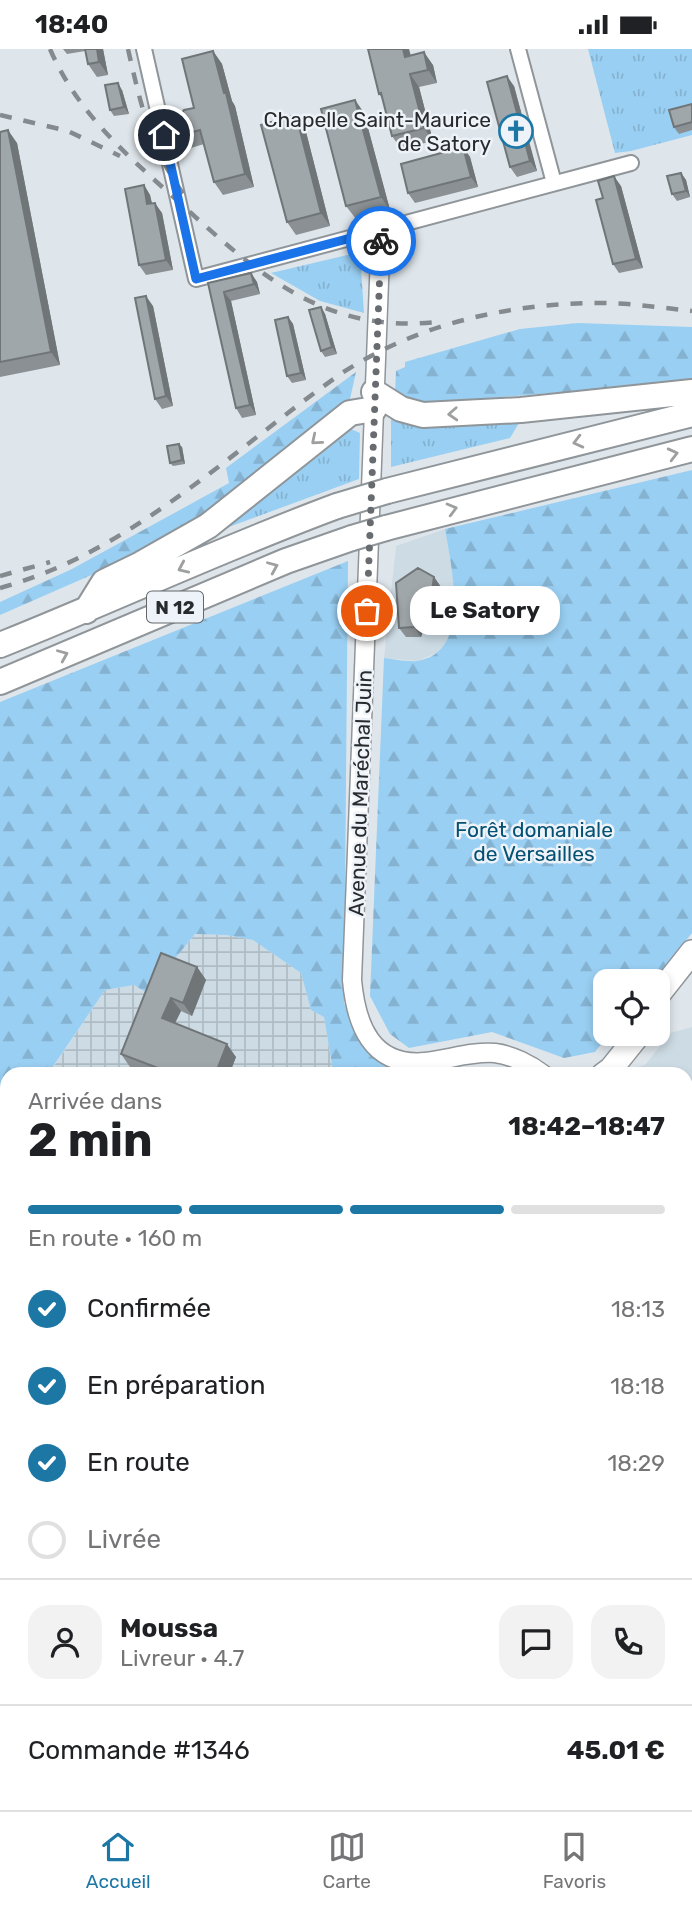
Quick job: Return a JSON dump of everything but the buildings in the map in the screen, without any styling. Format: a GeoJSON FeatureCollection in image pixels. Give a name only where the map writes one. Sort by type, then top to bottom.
{"type":"FeatureCollection","features":[{"type":"Feature","properties":{"kind":"highway"},"geometry":{"type":"LineString","coordinates":[[86,611],[104,582],[208,526],[350,413],[374,401],[423,415],[521,410],[692,392]]}},
{"type":"Feature","properties":{"kind":"highway","name":"N 12"},"geometry":{"type":"LineString","coordinates":[[0,645],[86,611],[261,534],[337,506],[692,414]]}},
{"type":"Feature","properties":{"kind":"highway","name":"N 12"},"geometry":{"type":"LineString","coordinates":[[0,681],[274,566],[352,538],[692,449]]}},
{"type":"Feature","properties":{"kind":"main road"},"geometry":{"type":"LineString","coordinates":[[670,980],[692,952]]}},
{"type":"Feature","properties":{"kind":"main road"},"geometry":{"type":"LineString","coordinates":[[670,995],[692,968]]}},
{"type":"Feature","properties":{"kind":"main road"},"geometry":{"type":"LineString","coordinates":[[600,1067],[617,1046]]}},
{"type":"Feature","properties":{"kind":"main road"},"geometry":{"type":"LineString","coordinates":[[613,1067],[629,1046]]}},
{"type":"Feature","properties":{"kind":"street"},"geometry":{"type":"LineString","coordinates":[[144,49],[196,279],[631,163]]}},
{"type":"Feature","properties":{"kind":"street"},"geometry":{"type":"LineString","coordinates":[[518,49],[554,183]]}},
{"type":"Feature","properties":{"kind":"street","name":"Avenue du Maréchal Juin"},"geometry":{"type":"LineString","coordinates":[[381,230],[352,980],[358,1018],[365,1034],[378,1049],[397,1059],[425,1062],[497,1053],[535,1067]]}},
{"type":"Feature","properties":{"kind":"shaded area"},"geometry":{"type":"Polygon","coordinates":[[[445,529],[456,595],[449,640],[439,652],[417,661],[384,658],[396,546],[445,529]]]}},
{"type":"Feature","properties":{"kind":"shaded area"},"geometry":{"type":"Polygon","coordinates":[[[195,934],[226,935],[253,940],[301,973],[311,1010],[324,1017],[332,1067],[53,1067],[105,990],[134,985],[147,993],[195,934]]]}},
{"type":"Feature","properties":{"kind":"shaded area"},"geometry":{"type":"Polygon","coordinates":[[[692,1027],[692,1067],[637,1067],[645,1065],[660,1046],[670,1046],[670,1033],[692,1027]]]}},
{"type":"Feature","properties":{"kind":"green space"},"geometry":{"type":"Polygon","coordinates":[[[588,49],[692,49],[692,135],[615,153],[588,49]]]}},
{"type":"Feature","properties":{"kind":"green space"},"geometry":{"type":"Polygon","coordinates":[[[360,252],[364,313],[320,301],[271,273],[360,252]]]}},
{"type":"Feature","properties":{"kind":"green space"},"geometry":{"type":"Polygon","coordinates":[[[578,323],[692,327],[692,378],[663,384],[414,404],[395,393],[396,371],[405,367],[405,362],[520,329],[578,323]]]}},
{"type":"Feature","properties":{"kind":"green space"},"geometry":{"type":"Polygon","coordinates":[[[356,372],[350,399],[255,479],[182,529],[112,566],[0,615],[0,602],[72,569],[229,483],[226,468],[356,372]]]}},
{"type":"Feature","properties":{"kind":"green space"},"geometry":{"type":"Polygon","coordinates":[[[391,415],[522,418],[510,438],[391,467],[391,415]]]}},
{"type":"Feature","properties":{"kind":"green space"},"geometry":{"type":"Polygon","coordinates":[[[338,429],[351,429],[360,433],[359,479],[218,531],[338,429]]]}},
{"type":"Feature","properties":{"kind":"green space","name":"Forêt domaniale de Versailles"},"geometry":{"type":"Polygon","coordinates":[[[692,470],[692,933],[663,969],[593,969],[593,1046],[600,1046],[595,1052],[564,1058],[492,1032],[409,1048],[390,1034],[370,996],[384,658],[417,661],[435,655],[446,642],[452,626],[454,585],[445,529],[692,470]]]}},
{"type":"Feature","properties":{"kind":"green space"},"geometry":{"type":"Polygon","coordinates":[[[348,561],[344,1003],[363,1041],[393,1065],[457,1067],[332,1067],[324,1017],[311,1010],[301,973],[253,940],[226,935],[195,934],[147,993],[134,985],[105,990],[53,1067],[0,1067],[0,702],[348,561]]]}},
{"type":"Feature","properties":{"kind":"railway"},"geometry":{"type":"LineString","coordinates":[[50,49],[75,94],[106,133],[208,229],[265,275],[326,308],[360,318],[396,323],[437,322]]}},
{"type":"Feature","properties":{"kind":"railway"},"geometry":{"type":"LineString","coordinates":[[128,49],[143,111],[157,148],[190,203]]}},
{"type":"Feature","properties":{"kind":"railway"},"geometry":{"type":"LineString","coordinates":[[0,115],[68,131],[120,156]]}},
{"type":"Feature","properties":{"kind":"railway"},"geometry":{"type":"LineString","coordinates":[[0,588],[48,572],[94,550],[137,524],[179,496],[342,373],[402,341],[467,319],[533,307],[613,303],[692,311]]}},
{"type":"Feature","properties":{"kind":"railway"},"geometry":{"type":"LineString","coordinates":[[0,576],[50,562]]}},
{"type":"Feature","properties":{"kind":"way so far"},"geometry":{"type":"LineString","coordinates":[[367,611],[381,241]]}},
{"type":"Feature","properties":{"kind":"place","name":"Chapelle Saint-Maurice de Satory"},"geometry":{"type":"Point","coordinates":[516,131]}},
{"type":"Feature","properties":{"kind":"place","name":"Le Satory"},"geometry":{"type":"Point","coordinates":[367,611]}},
{"type":"Feature","properties":{"kind":"route"},"geometry":{"type":"LineString","coordinates":[[164,135],[196,279],[381,230],[381,241]]}}]}
